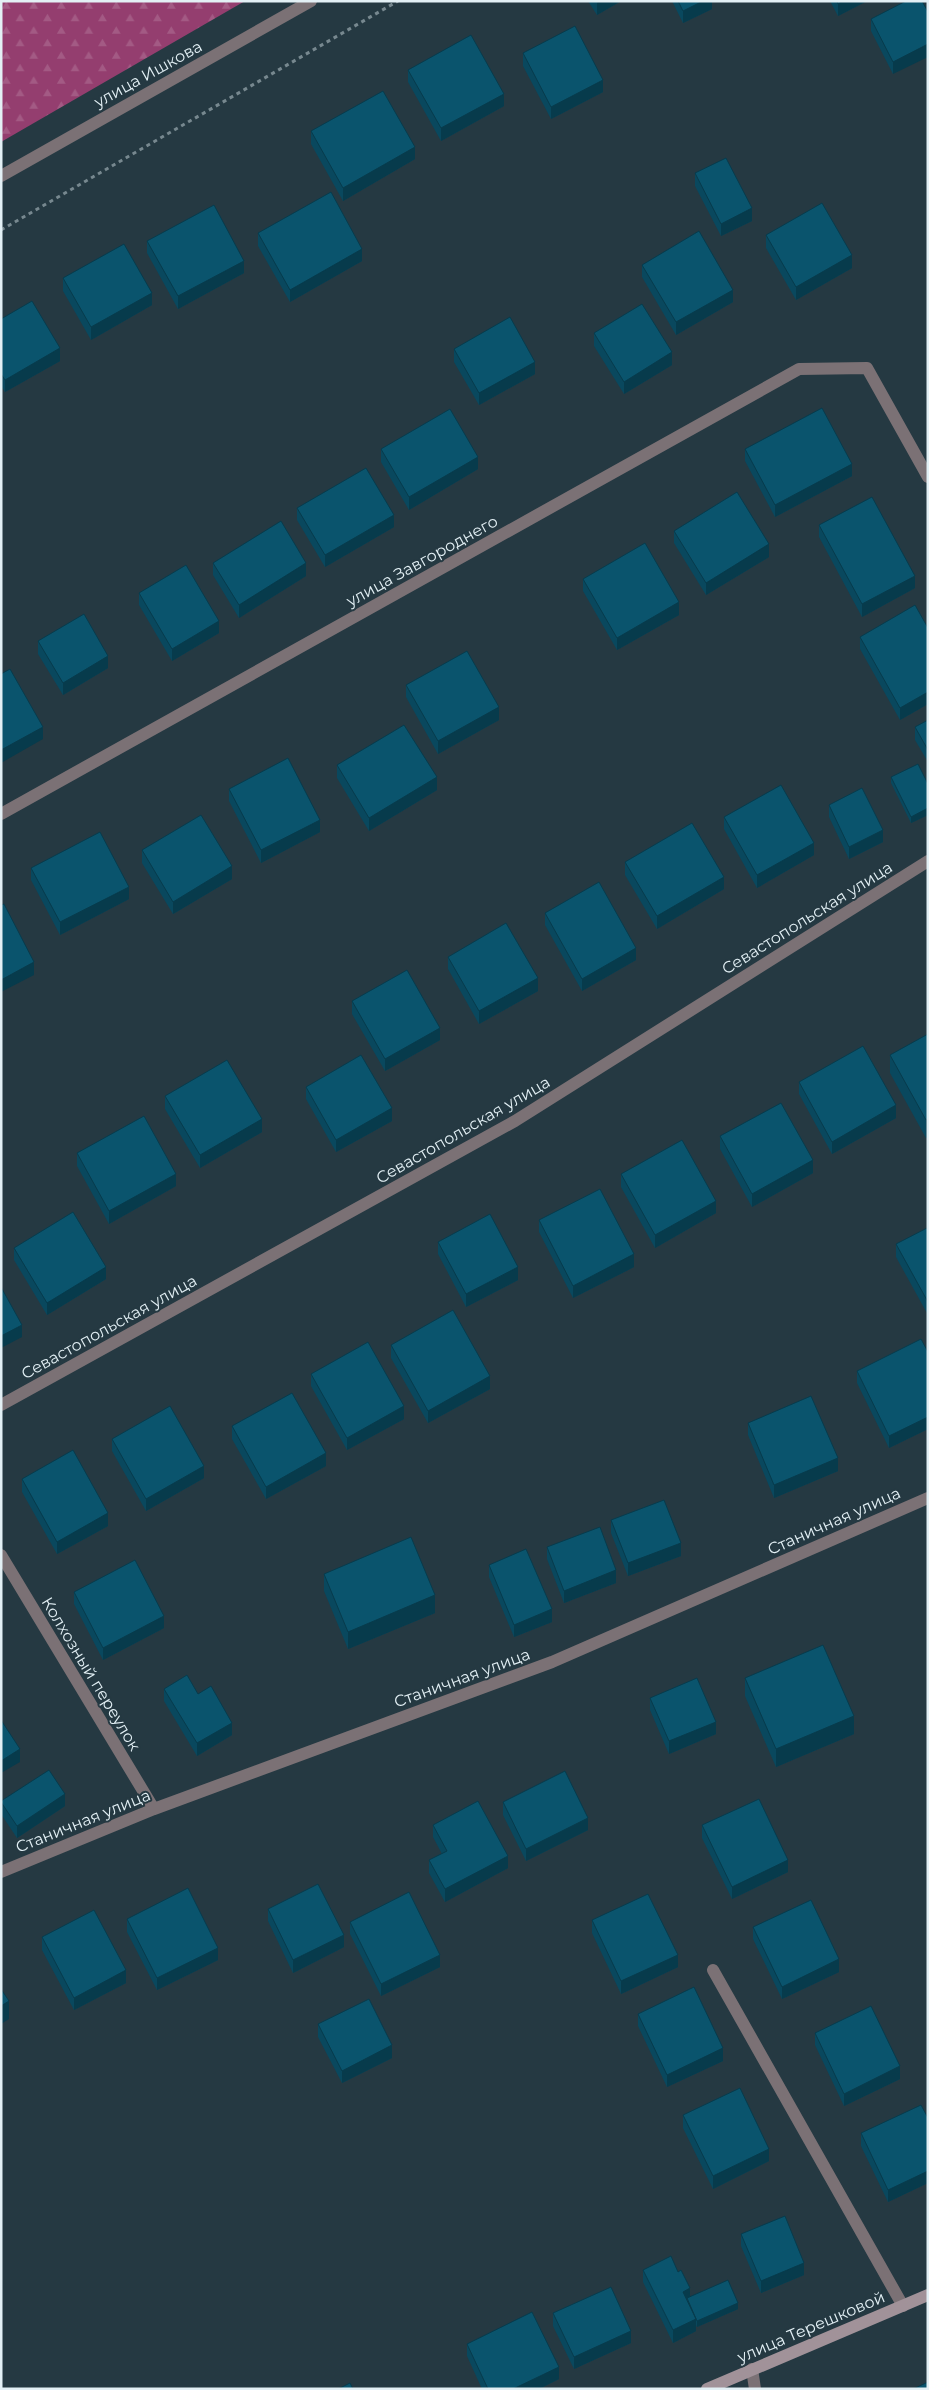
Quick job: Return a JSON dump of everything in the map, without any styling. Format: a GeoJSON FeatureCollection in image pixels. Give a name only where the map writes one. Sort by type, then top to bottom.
{"type":"FeatureCollection","features":[{"type":"Feature","properties":{"kind":"street","name":"улица Ишкова"},"geometry":{"type":"LineString","coordinates":[[1,176],[311,1]]}},
{"type":"Feature","properties":{"kind":"street","name":"улица Завгороднего"},"geometry":{"type":"LineString","coordinates":[[1,814],[800,369],[867,368],[928,477]]}},
{"type":"Feature","properties":{"kind":"street","name":"Севастопольская улица"},"geometry":{"type":"LineString","coordinates":[[1,1405],[516,1121],[928,861]]}},
{"type":"Feature","properties":{"kind":"street","name":"Станичная улица"},"geometry":{"type":"LineString","coordinates":[[1,1872],[154,1809],[552,1662],[928,1498]]}},
{"type":"Feature","properties":{"kind":"street","name":"Колхозный переулок"},"geometry":{"type":"LineString","coordinates":[[1,1556],[154,1809]]}},
{"type":"Feature","properties":{"kind":"street"},"geometry":{"type":"LineString","coordinates":[[713,1970],[903,2306]]}},
{"type":"Feature","properties":{"kind":"street","name":"улица Терешковой"},"geometry":{"type":"LineString","coordinates":[[707,2389],[928,2295]]}},
{"type":"Feature","properties":{"kind":"street"},"geometry":{"type":"LineString","coordinates":[[752,2370],[755,2389]]}},
{"type":"Feature","properties":{"kind":"path"},"geometry":{"type":"LineString","coordinates":[[1,230],[398,1]]}},
{"type":"Feature","properties":{"kind":"green space"},"geometry":{"type":"Polygon","coordinates":[[[1,1],[245,1],[1,142],[1,1]]]}},
{"type":"Feature","properties":{"kind":"building"},"geometry":{"type":"Polygon","coordinates":[[[678,1],[703,1],[683,11],[678,1]]]}},
{"type":"Feature","properties":{"kind":"building"},"geometry":{"type":"Polygon","coordinates":[[[906,1],[922,1],[928,12],[928,44],[893,62],[871,19],[906,1]]]}},
{"type":"Feature","properties":{"kind":"building"},"geometry":{"type":"Polygon","coordinates":[[[575,26],[603,80],[551,107],[523,53],[575,26]]]}},
{"type":"Feature","properties":{"kind":"building"},"geometry":{"type":"Polygon","coordinates":[[[471,35],[504,94],[441,128],[408,70],[471,35]]]}},
{"type":"Feature","properties":{"kind":"building"},"geometry":{"type":"Polygon","coordinates":[[[383,91],[415,147],[343,188],[311,131],[383,91]]]}},
{"type":"Feature","properties":{"kind":"building"},"geometry":{"type":"Polygon","coordinates":[[[726,158],[752,208],[721,224],[695,173],[726,158]]]}},
{"type":"Feature","properties":{"kind":"building"},"geometry":{"type":"Polygon","coordinates":[[[331,192],[362,249],[290,290],[258,233],[331,192]]]}},
{"type":"Feature","properties":{"kind":"building"},"geometry":{"type":"Polygon","coordinates":[[[822,203],[852,255],[796,287],[766,235],[822,203]]]}},
{"type":"Feature","properties":{"kind":"building"},"geometry":{"type":"Polygon","coordinates":[[[214,205],[244,261],[178,296],[147,241],[214,205]]]}},
{"type":"Feature","properties":{"kind":"building"},"geometry":{"type":"Polygon","coordinates":[[[699,231],[733,290],[676,322],[642,265],[699,231]]]}},
{"type":"Feature","properties":{"kind":"building"},"geometry":{"type":"Polygon","coordinates":[[[124,244],[152,293],[91,327],[63,278],[124,244]]]}},
{"type":"Feature","properties":{"kind":"building"},"geometry":{"type":"Polygon","coordinates":[[[32,301],[60,348],[5,380],[1,374],[1,319],[32,301]]]}},
{"type":"Feature","properties":{"kind":"building"},"geometry":{"type":"Polygon","coordinates":[[[642,304],[672,352],[624,382],[594,333],[642,304]]]}},
{"type":"Feature","properties":{"kind":"building"},"geometry":{"type":"Polygon","coordinates":[[[510,317],[535,362],[479,393],[454,349],[510,317]]]}},
{"type":"Feature","properties":{"kind":"building"},"geometry":{"type":"Polygon","coordinates":[[[822,408],[852,464],[775,505],[745,449],[822,408]]]}},
{"type":"Feature","properties":{"kind":"building"},"geometry":{"type":"Polygon","coordinates":[[[450,409],[478,457],[409,497],[381,449],[450,409]]]}},
{"type":"Feature","properties":{"kind":"building"},"geometry":{"type":"Polygon","coordinates":[[[366,468],[394,515],[325,555],[297,508],[366,468]]]}},
{"type":"Feature","properties":{"kind":"building"},"geometry":{"type":"Polygon","coordinates":[[[737,492],[769,544],[706,583],[674,531],[737,492]]]}},
{"type":"Feature","properties":{"kind":"building"},"geometry":{"type":"Polygon","coordinates":[[[872,497],[915,576],[862,604],[819,525],[872,497]]]}},
{"type":"Feature","properties":{"kind":"building"},"geometry":{"type":"Polygon","coordinates":[[[281,521],[306,563],[239,605],[213,563],[281,521]]]}},
{"type":"Feature","properties":{"kind":"building"},"geometry":{"type":"Polygon","coordinates":[[[645,543],[679,602],[617,638],[583,579],[645,543]]]}},
{"type":"Feature","properties":{"kind":"building"},"geometry":{"type":"Polygon","coordinates":[[[186,565],[219,621],[172,649],[139,593],[186,565]]]}},
{"type":"Feature","properties":{"kind":"building"},"geometry":{"type":"Polygon","coordinates":[[[915,605],[928,628],[928,692],[900,708],[860,637],[915,605]]]}},
{"type":"Feature","properties":{"kind":"building"},"geometry":{"type":"Polygon","coordinates":[[[84,614],[108,656],[63,683],[38,641],[84,614]]]}},
{"type":"Feature","properties":{"kind":"building"},"geometry":{"type":"Polygon","coordinates":[[[467,651],[499,707],[438,741],[406,685],[467,651]]]}},
{"type":"Feature","properties":{"kind":"building"},"geometry":{"type":"Polygon","coordinates":[[[10,669],[43,727],[1,750],[1,674],[10,669]]]}},
{"type":"Feature","properties":{"kind":"building"},"geometry":{"type":"Polygon","coordinates":[[[928,720],[928,750],[915,727],[928,720]]]}},
{"type":"Feature","properties":{"kind":"building"},"geometry":{"type":"Polygon","coordinates":[[[404,725],[437,777],[369,818],[337,765],[404,725]]]}},
{"type":"Feature","properties":{"kind":"building"},"geometry":{"type":"Polygon","coordinates":[[[288,758],[320,820],[261,850],[229,789],[288,758]]]}},
{"type":"Feature","properties":{"kind":"building"},"geometry":{"type":"Polygon","coordinates":[[[918,764],[928,784],[928,808],[911,817],[891,777],[918,764]]]}},
{"type":"Feature","properties":{"kind":"building"},"geometry":{"type":"Polygon","coordinates":[[[781,785],[814,843],[757,875],[724,817],[781,785]]]}},
{"type":"Feature","properties":{"kind":"building"},"geometry":{"type":"Polygon","coordinates":[[[862,788],[883,830],[849,847],[829,805],[862,788]]]}},
{"type":"Feature","properties":{"kind":"building"},"geometry":{"type":"Polygon","coordinates":[[[201,815],[232,866],[173,902],[142,850],[201,815]]]}},
{"type":"Feature","properties":{"kind":"building"},"geometry":{"type":"Polygon","coordinates":[[[692,823],[724,877],[657,916],[625,862],[692,823]]]}},
{"type":"Feature","properties":{"kind":"building"},"geometry":{"type":"Polygon","coordinates":[[[100,832],[129,887],[60,922],[31,868],[100,832]]]}},
{"type":"Feature","properties":{"kind":"building"},"geometry":{"type":"Polygon","coordinates":[[[599,882],[636,948],[582,979],[545,913],[599,882]]]}},
{"type":"Feature","properties":{"kind":"building"},"geometry":{"type":"Polygon","coordinates":[[[4,904],[34,962],[1,980],[1,905],[4,904]]]}},
{"type":"Feature","properties":{"kind":"building"},"geometry":{"type":"Polygon","coordinates":[[[506,923],[538,978],[479,1011],[448,957],[506,923]]]}},
{"type":"Feature","properties":{"kind":"building"},"geometry":{"type":"Polygon","coordinates":[[[407,970],[440,1028],[385,1059],[352,1001],[407,970]]]}},
{"type":"Feature","properties":{"kind":"building"},"geometry":{"type":"Polygon","coordinates":[[[928,1034],[928,1119],[926,1120],[890,1055],[928,1034]]]}},
{"type":"Feature","properties":{"kind":"building"},"geometry":{"type":"Polygon","coordinates":[[[863,1046],[896,1105],[832,1142],[799,1082],[863,1046]]]}},
{"type":"Feature","properties":{"kind":"building"},"geometry":{"type":"Polygon","coordinates":[[[361,1055],[392,1108],[336,1140],[306,1087],[361,1055]]]}},
{"type":"Feature","properties":{"kind":"building"},"geometry":{"type":"Polygon","coordinates":[[[227,1060],[262,1119],[200,1155],[165,1096],[227,1060]]]}},
{"type":"Feature","properties":{"kind":"building"},"geometry":{"type":"Polygon","coordinates":[[[781,1103],[813,1160],[752,1194],[720,1136],[781,1103]]]}},
{"type":"Feature","properties":{"kind":"building"},"geometry":{"type":"Polygon","coordinates":[[[144,1116],[176,1174],[109,1211],[77,1153],[144,1116]]]}},
{"type":"Feature","properties":{"kind":"building"},"geometry":{"type":"Polygon","coordinates":[[[682,1140],[716,1201],[655,1235],[621,1174],[682,1140]]]}},
{"type":"Feature","properties":{"kind":"building"},"geometry":{"type":"Polygon","coordinates":[[[600,1189],[634,1254],[573,1286],[539,1220],[600,1189]]]}},
{"type":"Feature","properties":{"kind":"building"},"geometry":{"type":"Polygon","coordinates":[[[73,1212],[106,1267],[47,1303],[14,1248],[73,1212]]]}},
{"type":"Feature","properties":{"kind":"building"},"geometry":{"type":"Polygon","coordinates":[[[490,1214],[518,1267],[466,1294],[438,1242],[490,1214]]]}},
{"type":"Feature","properties":{"kind":"building"},"geometry":{"type":"Polygon","coordinates":[[[928,1228],[928,1302],[896,1244],[928,1228]]]}},
{"type":"Feature","properties":{"kind":"building"},"geometry":{"type":"Polygon","coordinates":[[[1,1287],[22,1325],[1,1336],[1,1287]]]}},
{"type":"Feature","properties":{"kind":"building"},"geometry":{"type":"Polygon","coordinates":[[[453,1310],[490,1376],[428,1411],[391,1345],[453,1310]]]}},
{"type":"Feature","properties":{"kind":"building"},"geometry":{"type":"Polygon","coordinates":[[[921,1339],[928,1352],[928,1417],[889,1436],[857,1371],[921,1339]]]}},
{"type":"Feature","properties":{"kind":"building"},"geometry":{"type":"Polygon","coordinates":[[[368,1342],[404,1406],[347,1438],[311,1374],[368,1342]]]}},
{"type":"Feature","properties":{"kind":"building"},"geometry":{"type":"Polygon","coordinates":[[[292,1393],[326,1453],[266,1487],[232,1426],[292,1393]]]}},
{"type":"Feature","properties":{"kind":"building"},"geometry":{"type":"Polygon","coordinates":[[[811,1396],[838,1458],[774,1485],[748,1423],[811,1396]]]}},
{"type":"Feature","properties":{"kind":"building"},"geometry":{"type":"Polygon","coordinates":[[[170,1406],[204,1466],[146,1499],[112,1439],[170,1406]]]}},
{"type":"Feature","properties":{"kind":"building"},"geometry":{"type":"Polygon","coordinates":[[[73,1450],[108,1513],[57,1542],[22,1479],[73,1450]]]}},
{"type":"Feature","properties":{"kind":"building"},"geometry":{"type":"Polygon","coordinates":[[[664,1500],[681,1543],[628,1563],[611,1520],[664,1500]]]}},
{"type":"Feature","properties":{"kind":"building"},"geometry":{"type":"Polygon","coordinates":[[[600,1527],[616,1570],[564,1591],[547,1547],[600,1527]]]}},
{"type":"Feature","properties":{"kind":"building"},"geometry":{"type":"Polygon","coordinates":[[[411,1537],[435,1595],[348,1632],[324,1574],[411,1537]]]}},
{"type":"Feature","properties":{"kind":"building"},"geometry":{"type":"Polygon","coordinates":[[[526,1549],[552,1609],[514,1625],[489,1565],[526,1549]]]}},
{"type":"Feature","properties":{"kind":"building"},"geometry":{"type":"Polygon","coordinates":[[[135,1560],[164,1616],[103,1648],[74,1592],[135,1560]]]}},
{"type":"Feature","properties":{"kind":"building"},"geometry":{"type":"Polygon","coordinates":[[[823,1645],[854,1716],[776,1749],[745,1678],[823,1645]]]}},
{"type":"Feature","properties":{"kind":"building"},"geometry":{"type":"Polygon","coordinates":[[[187,1675],[198,1694],[211,1686],[232,1723],[197,1743],[164,1689],[187,1675]]]}},
{"type":"Feature","properties":{"kind":"building"},"geometry":{"type":"Polygon","coordinates":[[[697,1678],[716,1722],[669,1741],[650,1698],[697,1678]]]}},
{"type":"Feature","properties":{"kind":"building"},"geometry":{"type":"Polygon","coordinates":[[[1,1720],[20,1749],[1,1761],[1,1720]]]}},
{"type":"Feature","properties":{"kind":"building"},"geometry":{"type":"Polygon","coordinates":[[[49,1770],[65,1794],[17,1826],[1,1801],[49,1770]]]}},
{"type":"Feature","properties":{"kind":"building"},"geometry":{"type":"Polygon","coordinates":[[[565,1771],[588,1818],[526,1849],[503,1802],[565,1771]]]}},
{"type":"Feature","properties":{"kind":"building"},"geometry":{"type":"Polygon","coordinates":[[[759,1799],[788,1860],[732,1887],[702,1825],[759,1799]]]}},
{"type":"Feature","properties":{"kind":"building"},"geometry":{"type":"Polygon","coordinates":[[[478,1801],[508,1856],[445,1889],[429,1860],[447,1851],[433,1825],[478,1801]]]}},
{"type":"Feature","properties":{"kind":"building"},"geometry":{"type":"Polygon","coordinates":[[[318,1884],[344,1935],[293,1960],[268,1909],[318,1884]]]}},
{"type":"Feature","properties":{"kind":"building"},"geometry":{"type":"Polygon","coordinates":[[[188,1888],[218,1948],[157,1978],[127,1919],[188,1888]]]}},
{"type":"Feature","properties":{"kind":"building"},"geometry":{"type":"Polygon","coordinates":[[[409,1892],[440,1955],[381,1984],[350,1922],[409,1892]]]}},
{"type":"Feature","properties":{"kind":"building"},"geometry":{"type":"Polygon","coordinates":[[[648,1894],[678,1955],[621,1981],[592,1920],[648,1894]]]}},
{"type":"Feature","properties":{"kind":"building"},"geometry":{"type":"Polygon","coordinates":[[[811,1900],[839,1959],[782,1987],[753,1927],[811,1900]]]}},
{"type":"Feature","properties":{"kind":"building"},"geometry":{"type":"Polygon","coordinates":[[[94,1910],[126,1970],[74,1998],[42,1937],[94,1910]]]}},
{"type":"Feature","properties":{"kind":"building"},"geometry":{"type":"Polygon","coordinates":[[[694,1987],[723,2048],[667,2075],[638,2014],[694,1987]]]}},
{"type":"Feature","properties":{"kind":"building"},"geometry":{"type":"Polygon","coordinates":[[[1,1989],[9,2001],[1,2006],[1,1989]]]}},
{"type":"Feature","properties":{"kind":"building"},"geometry":{"type":"Polygon","coordinates":[[[369,1999],[392,2045],[342,2071],[318,2024],[369,1999]]]}},
{"type":"Feature","properties":{"kind":"building"},"geometry":{"type":"Polygon","coordinates":[[[871,2006],[900,2066],[844,2094],[815,2033],[871,2006]]]}},
{"type":"Feature","properties":{"kind":"building"},"geometry":{"type":"Polygon","coordinates":[[[740,2088],[769,2149],[713,2176],[683,2115],[740,2088]]]}},
{"type":"Feature","properties":{"kind":"building"},"geometry":{"type":"Polygon","coordinates":[[[921,2105],[928,2118],[928,2171],[888,2190],[861,2133],[921,2105]]]}},
{"type":"Feature","properties":{"kind":"building"},"geometry":{"type":"Polygon","coordinates":[[[785,2216],[804,2263],[761,2281],[741,2234],[785,2216]]]}},
{"type":"Feature","properties":{"kind":"building"},"geometry":{"type":"Polygon","coordinates":[[[671,2256],[678,2272],[681,2270],[690,2288],[683,2292],[696,2319],[673,2330],[643,2270],[671,2256]]]}},
{"type":"Feature","properties":{"kind":"building"},"geometry":{"type":"Polygon","coordinates":[[[728,2280],[738,2303],[697,2321],[687,2298],[728,2280]]]}},
{"type":"Feature","properties":{"kind":"building"},"geometry":{"type":"Polygon","coordinates":[[[611,2287],[631,2331],[574,2357],[553,2313],[611,2287]]]}},
{"type":"Feature","properties":{"kind":"building"},"geometry":{"type":"Polygon","coordinates":[[[532,2312],[559,2367],[513,2389],[488,2389],[467,2344],[532,2312]]]}},
{"type":"Feature","properties":{"kind":"building"},"geometry":{"type":"Polygon","coordinates":[[[928,2382],[928,2389],[913,2389],[928,2382]]]}},
{"type":"Feature","properties":{"kind":"building"},"geometry":{"type":"Polygon","coordinates":[[[350,2383],[353,2389],[338,2389],[350,2383]]]}}]}
